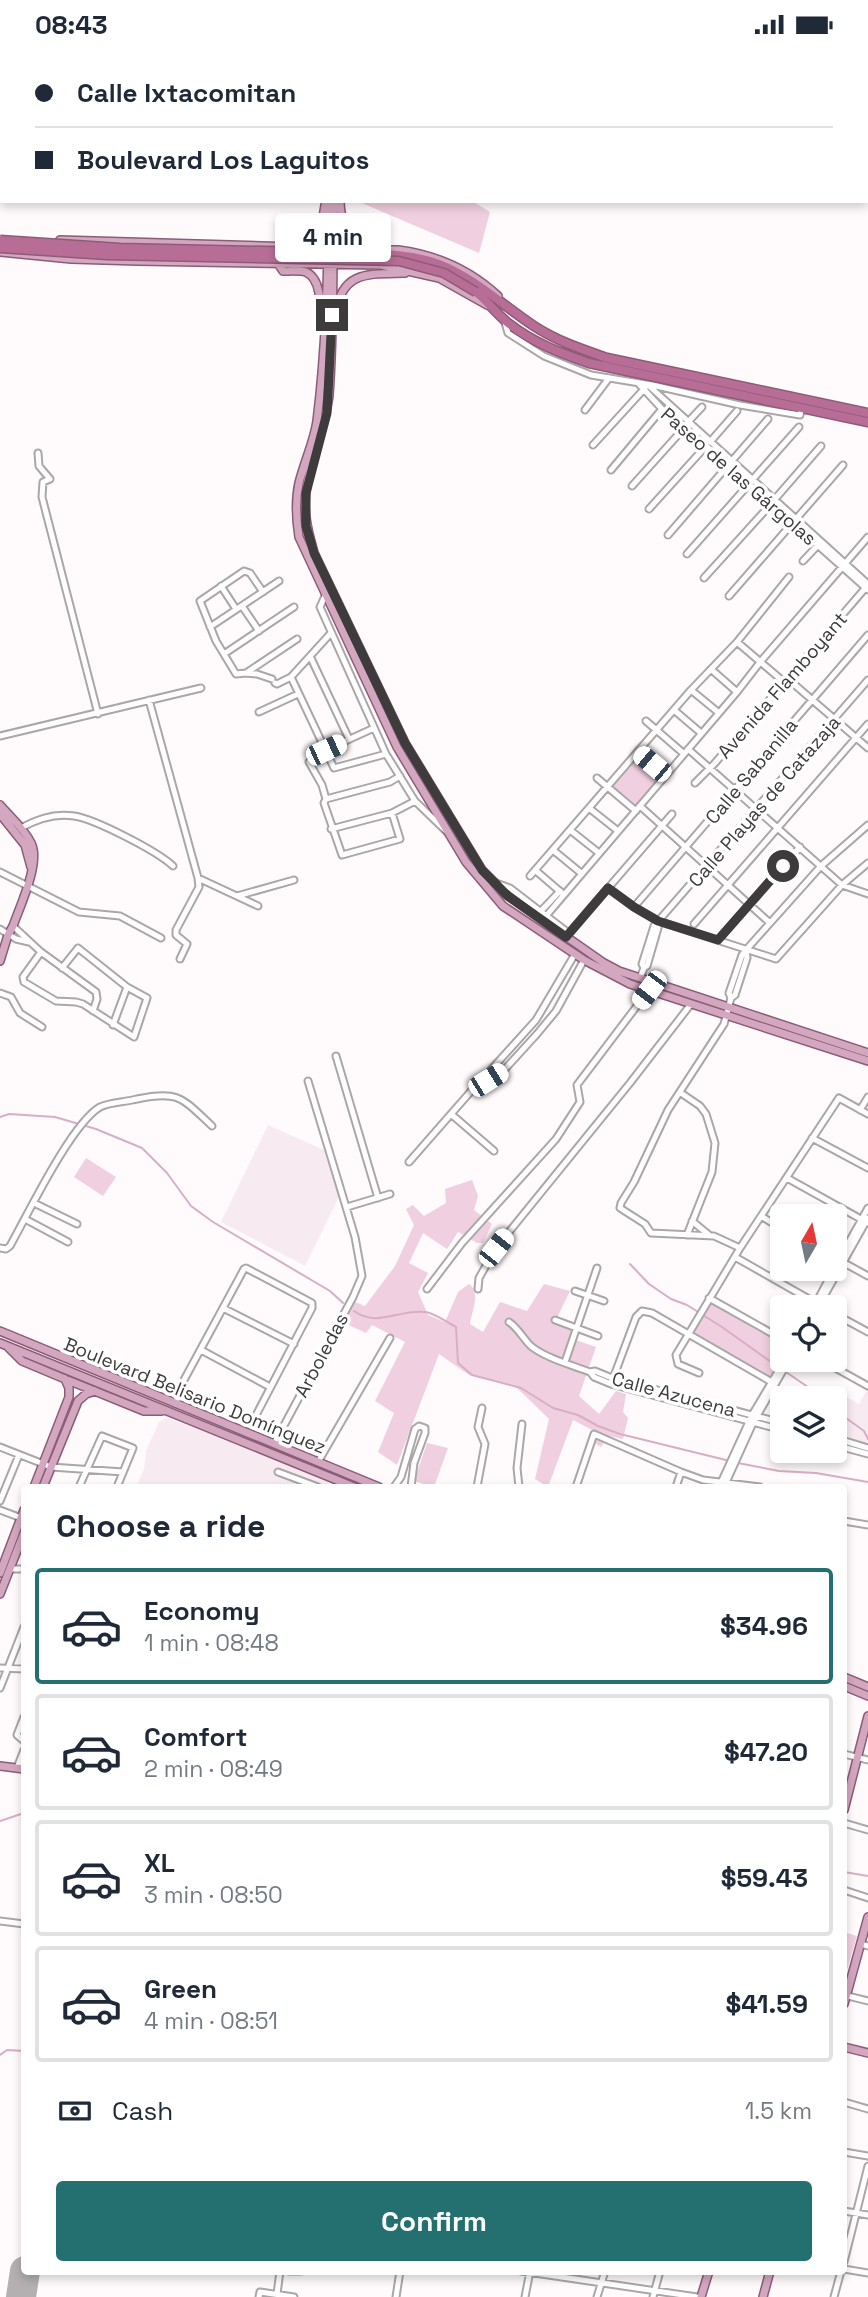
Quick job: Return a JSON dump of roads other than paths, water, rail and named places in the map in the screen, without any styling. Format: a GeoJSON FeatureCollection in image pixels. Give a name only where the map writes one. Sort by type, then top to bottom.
{"type":"FeatureCollection","features":[{"type":"Feature","properties":{"kind":"highway"},"geometry":{"type":"LineString","coordinates":[[0,238],[120,248],[390,254],[422,259],[438,264],[568,345],[607,358],[868,413]]}},
{"type":"Feature","properties":{"kind":"highway"},"geometry":{"type":"LineString","coordinates":[[0,250],[400,261],[444,273],[478,289],[504,319],[529,337],[561,354],[786,409],[802,408],[868,422]]}},
{"type":"Feature","properties":{"kind":"main road"},"geometry":{"type":"LineString","coordinates":[[282,247],[312,237],[322,221],[326,203]]}},
{"type":"Feature","properties":{"kind":"main road"},"geometry":{"type":"LineString","coordinates":[[327,203],[332,248]]}},
{"type":"Feature","properties":{"kind":"main road"},"geometry":{"type":"LineString","coordinates":[[334,203],[327,345],[327,413],[306,493],[306,526],[314,553],[397,747],[448,833],[484,885],[503,906],[608,974],[691,1004],[868,1053]]}},
{"type":"Feature","properties":{"kind":"main road"},"geometry":{"type":"LineString","coordinates":[[340,203],[344,226],[362,241],[429,255],[467,272],[517,313]]}},
{"type":"Feature","properties":{"kind":"main road"},"geometry":{"type":"LineString","coordinates":[[0,238],[398,250]]}},
{"type":"Feature","properties":{"kind":"main road"},"geometry":{"type":"LineString","coordinates":[[0,250],[86,259],[382,265],[419,272],[448,282],[497,311]]}},
{"type":"Feature","properties":{"kind":"main road"},"geometry":{"type":"LineString","coordinates":[[277,263],[283,271],[306,272],[315,281],[321,334],[327,345]]}},
{"type":"Feature","properties":{"kind":"main road"},"geometry":{"type":"LineString","coordinates":[[419,272],[363,274],[348,283],[337,307],[327,345],[317,426],[299,483],[296,508],[299,537],[325,596],[405,743],[471,853],[493,883],[566,937],[604,963],[640,978],[727,1012],[868,1061]]}},
{"type":"Feature","properties":{"kind":"main road"},"geometry":{"type":"LineString","coordinates":[[0,805],[21,828],[32,844],[36,856],[0,961]]}},
{"type":"Feature","properties":{"kind":"main road"},"geometry":{"type":"LineString","coordinates":[[0,814],[25,845],[31,864],[30,875]]}},
{"type":"Feature","properties":{"kind":"main road","name":"Boulevard Belisario Domínguez"},"geometry":{"type":"LineString","coordinates":[[0,1331],[347,1484]]}},
{"type":"Feature","properties":{"kind":"main road"},"geometry":{"type":"LineString","coordinates":[[4,1345],[22,1361],[144,1411],[167,1411]]}},
{"type":"Feature","properties":{"kind":"main road","name":"Boulevard Belisario Domínguez"},"geometry":{"type":"LineString","coordinates":[[4,1345],[167,1411],[177,1408],[372,1484]]}},
{"type":"Feature","properties":{"kind":"main road"},"geometry":{"type":"LineString","coordinates":[[44,1484],[69,1397],[65,1379]]}},
{"type":"Feature","properties":{"kind":"main road"},"geometry":{"type":"LineString","coordinates":[[36,1484],[78,1401],[95,1391]]}},
{"type":"Feature","properties":{"kind":"main road"},"geometry":{"type":"LineString","coordinates":[[0,1573],[21,1522]]}},
{"type":"Feature","properties":{"kind":"main road"},"geometry":{"type":"LineString","coordinates":[[0,1594],[21,1542]]}},
{"type":"Feature","properties":{"kind":"main road"},"geometry":{"type":"LineString","coordinates":[[847,1678],[868,1687]]}},
{"type":"Feature","properties":{"kind":"main road"},"geometry":{"type":"LineString","coordinates":[[847,1687],[868,1696]]}},
{"type":"Feature","properties":{"kind":"main road"},"geometry":{"type":"LineString","coordinates":[[847,1799],[868,1716]]}},
{"type":"Feature","properties":{"kind":"main road"},"geometry":{"type":"LineString","coordinates":[[0,1766],[21,1768]]}},
{"type":"Feature","properties":{"kind":"main road"},"geometry":{"type":"LineString","coordinates":[[847,1990],[864,1945],[868,1917]]}},
{"type":"Feature","properties":{"kind":"main road"},"geometry":{"type":"LineString","coordinates":[[847,2048],[868,2053]]}},
{"type":"Feature","properties":{"kind":"main road"},"geometry":{"type":"LineString","coordinates":[[699,2297],[707,2275]]}},
{"type":"Feature","properties":{"kind":"main road"},"geometry":{"type":"LineString","coordinates":[[763,2297],[769,2275]]}},
{"type":"Feature","properties":{"kind":"street"},"geometry":{"type":"LineString","coordinates":[[504,319],[508,333],[544,356],[590,375],[609,378],[585,410]]}},
{"type":"Feature","properties":{"kind":"street","name":"Paseo de las Gárgolas"},"geometry":{"type":"LineString","coordinates":[[609,378],[646,387],[867,587]]}},
{"type":"Feature","properties":{"kind":"street"},"geometry":{"type":"LineString","coordinates":[[593,445],[646,387],[740,405],[786,409]]}},
{"type":"Feature","properties":{"kind":"street","name":"Paseo de las Gárgolas"},"geometry":{"type":"LineString","coordinates":[[646,387],[662,409],[687,425]]}},
{"type":"Feature","properties":{"kind":"street"},"geometry":{"type":"LineString","coordinates":[[632,486],[702,407]]}},
{"type":"Feature","properties":{"kind":"street"},"geometry":{"type":"LineString","coordinates":[[611,470],[662,409]]}},
{"type":"Feature","properties":{"kind":"street"},"geometry":{"type":"LineString","coordinates":[[649,509],[737,411]]}},
{"type":"Feature","properties":{"kind":"street"},"geometry":{"type":"LineString","coordinates":[[668,535],[768,419]]}},
{"type":"Feature","properties":{"kind":"street"},"geometry":{"type":"LineString","coordinates":[[687,554],[799,427]]}},
{"type":"Feature","properties":{"kind":"street"},"geometry":{"type":"LineString","coordinates":[[704,578],[821,446]]}},
{"type":"Feature","properties":{"kind":"street"},"geometry":{"type":"LineString","coordinates":[[38,453],[39,466],[50,479],[43,482],[42,497],[98,714]]}},
{"type":"Feature","properties":{"kind":"street"},"geometry":{"type":"LineString","coordinates":[[729,596],[844,465]]}},
{"type":"Feature","properties":{"kind":"street"},"geometry":{"type":"LineString","coordinates":[[543,914],[638,808],[868,537]]}},
{"type":"Feature","properties":{"kind":"street"},"geometry":{"type":"LineString","coordinates":[[803,561],[820,543]]}},
{"type":"Feature","properties":{"kind":"street"},"geometry":{"type":"LineString","coordinates":[[262,592],[246,571],[200,601],[210,627],[236,674],[257,674],[275,682],[291,677],[331,633]]}},
{"type":"Feature","properties":{"kind":"street"},"geometry":{"type":"LineString","coordinates":[[530,876],[691,690],[737,642],[789,577]]}},
{"type":"Feature","properties":{"kind":"street"},"geometry":{"type":"LineString","coordinates":[[210,627],[279,581]]}},
{"type":"Feature","properties":{"kind":"street"},"geometry":{"type":"LineString","coordinates":[[221,586],[259,631]]}},
{"type":"Feature","properties":{"kind":"street","name":"Avenida Flamboyant"},"geometry":{"type":"LineString","coordinates":[[695,783],[867,587]]}},
{"type":"Feature","properties":{"kind":"street"},"geometry":{"type":"LineString","coordinates":[[325,596],[320,607],[386,754],[415,801],[448,833]]}},
{"type":"Feature","properties":{"kind":"street"},"geometry":{"type":"LineString","coordinates":[[224,654],[295,607]]}},
{"type":"Feature","properties":{"kind":"street","name":"Calle Sabanilla"},"geometry":{"type":"LineString","coordinates":[[634,907],[868,635]]}},
{"type":"Feature","properties":{"kind":"street"},"geometry":{"type":"LineString","coordinates":[[246,673],[298,639]]}},
{"type":"Feature","properties":{"kind":"street"},"geometry":{"type":"LineString","coordinates":[[737,642],[813,699],[868,748]]}},
{"type":"Feature","properties":{"kind":"street"},"geometry":{"type":"LineString","coordinates":[[310,656],[349,739]]}},
{"type":"Feature","properties":{"kind":"street"},"geometry":{"type":"LineString","coordinates":[[712,670],[737,692]]}},
{"type":"Feature","properties":{"kind":"street"},"geometry":{"type":"LineString","coordinates":[[291,677],[334,768],[386,754]]}},
{"type":"Feature","properties":{"kind":"street","name":"Calle Playas de Catazaja"},"geometry":{"type":"LineString","coordinates":[[640,978],[655,941],[658,921],[868,680]]}},
{"type":"Feature","properties":{"kind":"street"},"geometry":{"type":"LineString","coordinates":[[0,736],[201,688]]}},
{"type":"Feature","properties":{"kind":"street"},"geometry":{"type":"LineString","coordinates":[[691,690],[719,713]]}},
{"type":"Feature","properties":{"kind":"street"},"geometry":{"type":"LineString","coordinates":[[259,712],[298,694]]}},
{"type":"Feature","properties":{"kind":"street"},"geometry":{"type":"LineString","coordinates":[[149,700],[198,878],[199,887],[176,930],[176,935],[187,944],[180,958]]}},
{"type":"Feature","properties":{"kind":"street"},"geometry":{"type":"LineString","coordinates":[[674,710],[701,733]]}},
{"type":"Feature","properties":{"kind":"street"},"geometry":{"type":"LineString","coordinates":[[646,721],[779,827],[842,885],[868,894]]}},
{"type":"Feature","properties":{"kind":"street"},"geometry":{"type":"LineString","coordinates":[[694,923],[868,724]]}},
{"type":"Feature","properties":{"kind":"street"},"geometry":{"type":"LineString","coordinates":[[326,750],[374,728]]}},
{"type":"Feature","properties":{"kind":"street"},"geometry":{"type":"LineString","coordinates":[[638,752],[666,775]]}},
{"type":"Feature","properties":{"kind":"street"},"geometry":{"type":"LineString","coordinates":[[309,762],[322,785],[331,829],[342,855],[400,839],[392,813]]}},
{"type":"Feature","properties":{"kind":"street"},"geometry":{"type":"LineString","coordinates":[[326,799],[390,782],[400,776]]}},
{"type":"Feature","properties":{"kind":"street"},"geometry":{"type":"LineString","coordinates":[[597,778],[662,825],[770,923]]}},
{"type":"Feature","properties":{"kind":"street"},"geometry":{"type":"LineString","coordinates":[[331,829],[392,813],[415,801]]}},
{"type":"Feature","properties":{"kind":"street"},"geometry":{"type":"LineString","coordinates":[[589,808],[618,831]]}},
{"type":"Feature","properties":{"kind":"street"},"geometry":{"type":"LineString","coordinates":[[566,937],[672,814]]}},
{"type":"Feature","properties":{"kind":"street"},"geometry":{"type":"LineString","coordinates":[[21,828],[38,819],[60,815],[75,816],[152,850],[173,866]]}},
{"type":"Feature","properties":{"kind":"street"},"geometry":{"type":"LineString","coordinates":[[709,1235],[651,1234],[645,1224],[620,1209],[621,1203],[659,1133],[668,1110],[711,1047],[731,998],[735,995],[747,958],[746,950],[821,866],[868,825]]}},
{"type":"Feature","properties":{"kind":"street"},"geometry":{"type":"LineString","coordinates":[[570,830],[599,853]]}},
{"type":"Feature","properties":{"kind":"street"},"geometry":{"type":"LineString","coordinates":[[718,940],[800,847]]}},
{"type":"Feature","properties":{"kind":"street"},"geometry":{"type":"LineString","coordinates":[[552,850],[581,873]]}},
{"type":"Feature","properties":{"kind":"street"},"geometry":{"type":"LineString","coordinates":[[608,888],[658,921],[776,959],[842,885],[868,863]]}},
{"type":"Feature","properties":{"kind":"street"},"geometry":{"type":"LineString","coordinates":[[535,870],[561,892]]}},
{"type":"Feature","properties":{"kind":"street"},"geometry":{"type":"LineString","coordinates":[[0,872],[87,914],[120,916],[161,938]]}},
{"type":"Feature","properties":{"kind":"street"},"geometry":{"type":"LineString","coordinates":[[198,878],[258,906]]}},
{"type":"Feature","properties":{"kind":"street"},"geometry":{"type":"LineString","coordinates":[[237,896],[293,880]]}},
{"type":"Feature","properties":{"kind":"street"},"geometry":{"type":"LineString","coordinates":[[493,883],[510,888],[566,931],[566,937]]}},
{"type":"Feature","properties":{"kind":"street"},"geometry":{"type":"LineString","coordinates":[[13,926],[41,952],[96,992],[93,1011]]}},
{"type":"Feature","properties":{"kind":"street"},"geometry":{"type":"LineString","coordinates":[[0,929],[30,943]]}},
{"type":"Feature","properties":{"kind":"street"},"geometry":{"type":"LineString","coordinates":[[41,952],[23,977],[24,982],[56,1001],[76,1002],[134,1037],[147,998],[127,987],[78,948],[62,968]]}},
{"type":"Feature","properties":{"kind":"street"},"geometry":{"type":"LineString","coordinates":[[409,1162],[536,1020],[575,954]]}},
{"type":"Feature","properties":{"kind":"street"},"geometry":{"type":"LineString","coordinates":[[472,1090],[505,1069],[537,1034],[556,1011],[583,960]]}},
{"type":"Feature","properties":{"kind":"street"},"geometry":{"type":"LineString","coordinates":[[113,1025],[127,987]]}},
{"type":"Feature","properties":{"kind":"street"},"geometry":{"type":"LineString","coordinates":[[427,1289],[462,1243],[556,1139],[580,1102],[577,1085],[649,990]]}},
{"type":"Feature","properties":{"kind":"street"},"geometry":{"type":"LineString","coordinates":[[0,993],[12,998],[20,1013],[42,1027]]}},
{"type":"Feature","properties":{"kind":"street"},"geometry":{"type":"LineString","coordinates":[[478,1289],[479,1278],[496,1248],[691,1004]]}},
{"type":"Feature","properties":{"kind":"street"},"geometry":{"type":"LineString","coordinates":[[336,1056],[378,1198]]}},
{"type":"Feature","properties":{"kind":"street"},"geometry":{"type":"LineString","coordinates":[[308,1081],[347,1207],[390,1194]]}},
{"type":"Feature","properties":{"kind":"street"},"geometry":{"type":"LineString","coordinates":[[681,1093],[700,1106],[715,1143],[712,1172],[687,1235]]}},
{"type":"Feature","properties":{"kind":"street"},"geometry":{"type":"LineString","coordinates":[[0,1248],[10,1247],[63,1152],[86,1120],[102,1106],[169,1095],[184,1101],[212,1126]]}},
{"type":"Feature","properties":{"kind":"street"},"geometry":{"type":"LineString","coordinates":[[860,1110],[868,1097]]}},
{"type":"Feature","properties":{"kind":"street"},"geometry":{"type":"LineString","coordinates":[[699,1373],[678,1364],[676,1355],[740,1248],[839,1098],[868,1114]]}},
{"type":"Feature","properties":{"kind":"street"},"geometry":{"type":"LineString","coordinates":[[452,1114],[494,1151]]}},
{"type":"Feature","properties":{"kind":"street"},"geometry":{"type":"LineString","coordinates":[[812,1138],[868,1168]]}},
{"type":"Feature","properties":{"kind":"street"},"geometry":{"type":"LineString","coordinates":[[787,1178],[866,1220]]}},
{"type":"Feature","properties":{"kind":"street"},"geometry":{"type":"LineString","coordinates":[[34,1203],[77,1224]]}},
{"type":"Feature","properties":{"kind":"street","name":"Arboledas"},"geometry":{"type":"LineString","coordinates":[[274,1444],[362,1280],[347,1207]]}},
{"type":"Feature","properties":{"kind":"street"},"geometry":{"type":"LineString","coordinates":[[847,1248],[866,1220],[868,1208]]}},
{"type":"Feature","properties":{"kind":"street"},"geometry":{"type":"LineString","coordinates":[[761,1216],[770,1222]]}},
{"type":"Feature","properties":{"kind":"street"},"geometry":{"type":"LineString","coordinates":[[25,1219],[68,1242]]}},
{"type":"Feature","properties":{"kind":"street"},"geometry":{"type":"LineString","coordinates":[[692,1221],[709,1235],[740,1248]]}},
{"type":"Feature","properties":{"kind":"street"},"geometry":{"type":"LineString","coordinates":[[735,1257],[799,1295]]}},
{"type":"Feature","properties":{"kind":"street"},"geometry":{"type":"LineString","coordinates":[[847,1264],[868,1276]]}},
{"type":"Feature","properties":{"kind":"street"},"geometry":{"type":"LineString","coordinates":[[177,1408],[184,1380],[246,1268],[312,1303],[312,1308],[253,1421]]}},
{"type":"Feature","properties":{"kind":"street"},"geometry":{"type":"LineString","coordinates":[[565,1362],[597,1268]]}},
{"type":"Feature","properties":{"kind":"street"},"geometry":{"type":"LineString","coordinates":[[575,1291],[604,1301]]}},
{"type":"Feature","properties":{"kind":"street"},"geometry":{"type":"LineString","coordinates":[[709,1298],[770,1332]]}},
{"type":"Feature","properties":{"kind":"street"},"geometry":{"type":"LineString","coordinates":[[223,1308],[294,1344]]}},
{"type":"Feature","properties":{"kind":"street"},"geometry":{"type":"LineString","coordinates":[[612,1381],[636,1317],[642,1311],[652,1313],[773,1383]]}},
{"type":"Feature","properties":{"kind":"street"},"geometry":{"type":"LineString","coordinates":[[555,1320],[598,1336]]}},
{"type":"Feature","properties":{"kind":"street"},"geometry":{"type":"LineString","coordinates":[[847,1321],[868,1332]]}},
{"type":"Feature","properties":{"kind":"street","name":"Calle Azucena"},"geometry":{"type":"LineString","coordinates":[[509,1322],[530,1345],[590,1372],[594,1377],[770,1421]]}},
{"type":"Feature","properties":{"kind":"street"},"geometry":{"type":"LineString","coordinates":[[318,1462],[390,1338]]}},
{"type":"Feature","properties":{"kind":"street"},"geometry":{"type":"LineString","coordinates":[[201,1350],[270,1387]]}},
{"type":"Feature","properties":{"kind":"street"},"geometry":{"type":"LineString","coordinates":[[723,1484],[753,1419],[779,1372]]}},
{"type":"Feature","properties":{"kind":"street"},"geometry":{"type":"LineString","coordinates":[[843,1372],[868,1386]]}},
{"type":"Feature","properties":{"kind":"street"},"geometry":{"type":"LineString","coordinates":[[478,1484],[485,1444],[478,1427],[482,1408]]}},
{"type":"Feature","properties":{"kind":"street"},"geometry":{"type":"LineString","coordinates":[[753,1419],[770,1425]]}},
{"type":"Feature","properties":{"kind":"street"},"geometry":{"type":"LineString","coordinates":[[519,1484],[517,1468],[522,1424]]}},
{"type":"Feature","properties":{"kind":"street"},"geometry":{"type":"LineString","coordinates":[[396,1484],[401,1477],[415,1429],[419,1426],[425,1428],[425,1433],[414,1463],[411,1484]]}},
{"type":"Feature","properties":{"kind":"street"},"geometry":{"type":"LineString","coordinates":[[577,1484],[594,1434],[681,1472],[720,1484]]}},
{"type":"Feature","properties":{"kind":"street"},"geometry":{"type":"LineString","coordinates":[[80,1484],[102,1436],[133,1448],[118,1484]]}},
{"type":"Feature","properties":{"kind":"street"},"geometry":{"type":"LineString","coordinates":[[849,1445],[868,1448]]}},
{"type":"Feature","properties":{"kind":"street"},"geometry":{"type":"LineString","coordinates":[[849,1445],[868,1454]]}},
{"type":"Feature","properties":{"kind":"street"},"geometry":{"type":"LineString","coordinates":[[0,1447],[47,1466],[123,1472]]}},
{"type":"Feature","properties":{"kind":"street"},"geometry":{"type":"LineString","coordinates":[[0,1501],[3,1483],[19,1455]]}},
{"type":"Feature","properties":{"kind":"street"},"geometry":{"type":"LineString","coordinates":[[278,1472],[310,1484]]}},
{"type":"Feature","properties":{"kind":"street"},"geometry":{"type":"LineString","coordinates":[[677,1484],[681,1472]]}},
{"type":"Feature","properties":{"kind":"street"},"geometry":{"type":"LineString","coordinates":[[0,1510],[21,1514]]}},
{"type":"Feature","properties":{"kind":"street"},"geometry":{"type":"LineString","coordinates":[[847,1522],[868,1525]]}},
{"type":"Feature","properties":{"kind":"street"},"geometry":{"type":"LineString","coordinates":[[10,1569],[21,1569]]}},
{"type":"Feature","properties":{"kind":"street"},"geometry":{"type":"LineString","coordinates":[[0,1688],[21,1635]]}},
{"type":"Feature","properties":{"kind":"street"},"geometry":{"type":"LineString","coordinates":[[0,1668],[21,1669]]}},
{"type":"Feature","properties":{"kind":"street"},"geometry":{"type":"LineString","coordinates":[[847,1755],[868,1761]]}},
{"type":"Feature","properties":{"kind":"street"},"geometry":{"type":"LineString","coordinates":[[847,1824],[868,1830]]}},
{"type":"Feature","properties":{"kind":"street"},"geometry":{"type":"LineString","coordinates":[[847,1891],[868,1898]]}},
{"type":"Feature","properties":{"kind":"street"},"geometry":{"type":"LineString","coordinates":[[0,1921],[21,1924]]}},
{"type":"Feature","properties":{"kind":"street"},"geometry":{"type":"LineString","coordinates":[[847,1998],[868,2001]]}},
{"type":"Feature","properties":{"kind":"street"},"geometry":{"type":"LineString","coordinates":[[847,2103],[868,2109]]}},
{"type":"Feature","properties":{"kind":"street"},"geometry":{"type":"LineString","coordinates":[[847,2152],[868,2156]]}},
{"type":"Feature","properties":{"kind":"street"},"geometry":{"type":"LineString","coordinates":[[847,2251],[868,2165]]}},
{"type":"Feature","properties":{"kind":"street"},"geometry":{"type":"LineString","coordinates":[[847,2212],[868,2215]]}},
{"type":"Feature","properties":{"kind":"street"},"geometry":{"type":"LineString","coordinates":[[847,2271],[868,2273]]}},
{"type":"Feature","properties":{"kind":"street"},"geometry":{"type":"LineString","coordinates":[[277,2294],[279,2275]]}},
{"type":"Feature","properties":{"kind":"street"},"geometry":{"type":"LineString","coordinates":[[396,2297],[399,2275]]}},
{"type":"Feature","properties":{"kind":"street"},"geometry":{"type":"LineString","coordinates":[[525,2297],[529,2275]]}},
{"type":"Feature","properties":{"kind":"street"},"geometry":{"type":"LineString","coordinates":[[550,2275],[654,2294],[699,2297]]}},
{"type":"Feature","properties":{"kind":"street"},"geometry":{"type":"LineString","coordinates":[[597,2297],[604,2275]]}},
{"type":"Feature","properties":{"kind":"street"},"geometry":{"type":"LineString","coordinates":[[654,2294],[659,2275]]}},
{"type":"Feature","properties":{"kind":"street"},"geometry":{"type":"LineString","coordinates":[[834,2297],[841,2275]]}},
{"type":"Feature","properties":{"kind":"street"},"geometry":{"type":"LineString","coordinates":[[259,2297],[260,2292],[294,2297]]}},
{"type":"Feature","properties":{"kind":"waterway"},"geometry":{"type":"LineString","coordinates":[[0,1117],[9,1114],[55,1117],[96,1129],[142,1148],[167,1173],[191,1206],[213,1222],[330,1291],[343,1303]]}},
{"type":"Feature","properties":{"kind":"waterway"},"geometry":{"type":"LineString","coordinates":[[630,1264],[649,1284],[722,1327],[770,1361]]}},
{"type":"Feature","properties":{"kind":"waterway"},"geometry":{"type":"LineString","coordinates":[[354,1311],[371,1318],[415,1312],[433,1314],[456,1327],[458,1363],[472,1375],[521,1388],[553,1408],[578,1415],[620,1434],[730,1461]]}},
{"type":"Feature","properties":{"kind":"waterway"},"geometry":{"type":"LineString","coordinates":[[786,1372],[806,1386]]}},
{"type":"Feature","properties":{"kind":"waterway"},"geometry":{"type":"LineString","coordinates":[[847,1419],[864,1431],[868,1439]]}},
{"type":"Feature","properties":{"kind":"waterway"},"geometry":{"type":"LineString","coordinates":[[738,1463],[868,1482]]}},
{"type":"Feature","properties":{"kind":"waterway"},"geometry":{"type":"LineString","coordinates":[[0,1821],[21,1814]]}},
{"type":"Feature","properties":{"kind":"waterway"},"geometry":{"type":"LineString","coordinates":[[847,1872],[868,1876]]}},
{"type":"Feature","properties":{"kind":"waterway"},"geometry":{"type":"LineString","coordinates":[[0,2055],[7,2050],[21,2051]]}}]}
